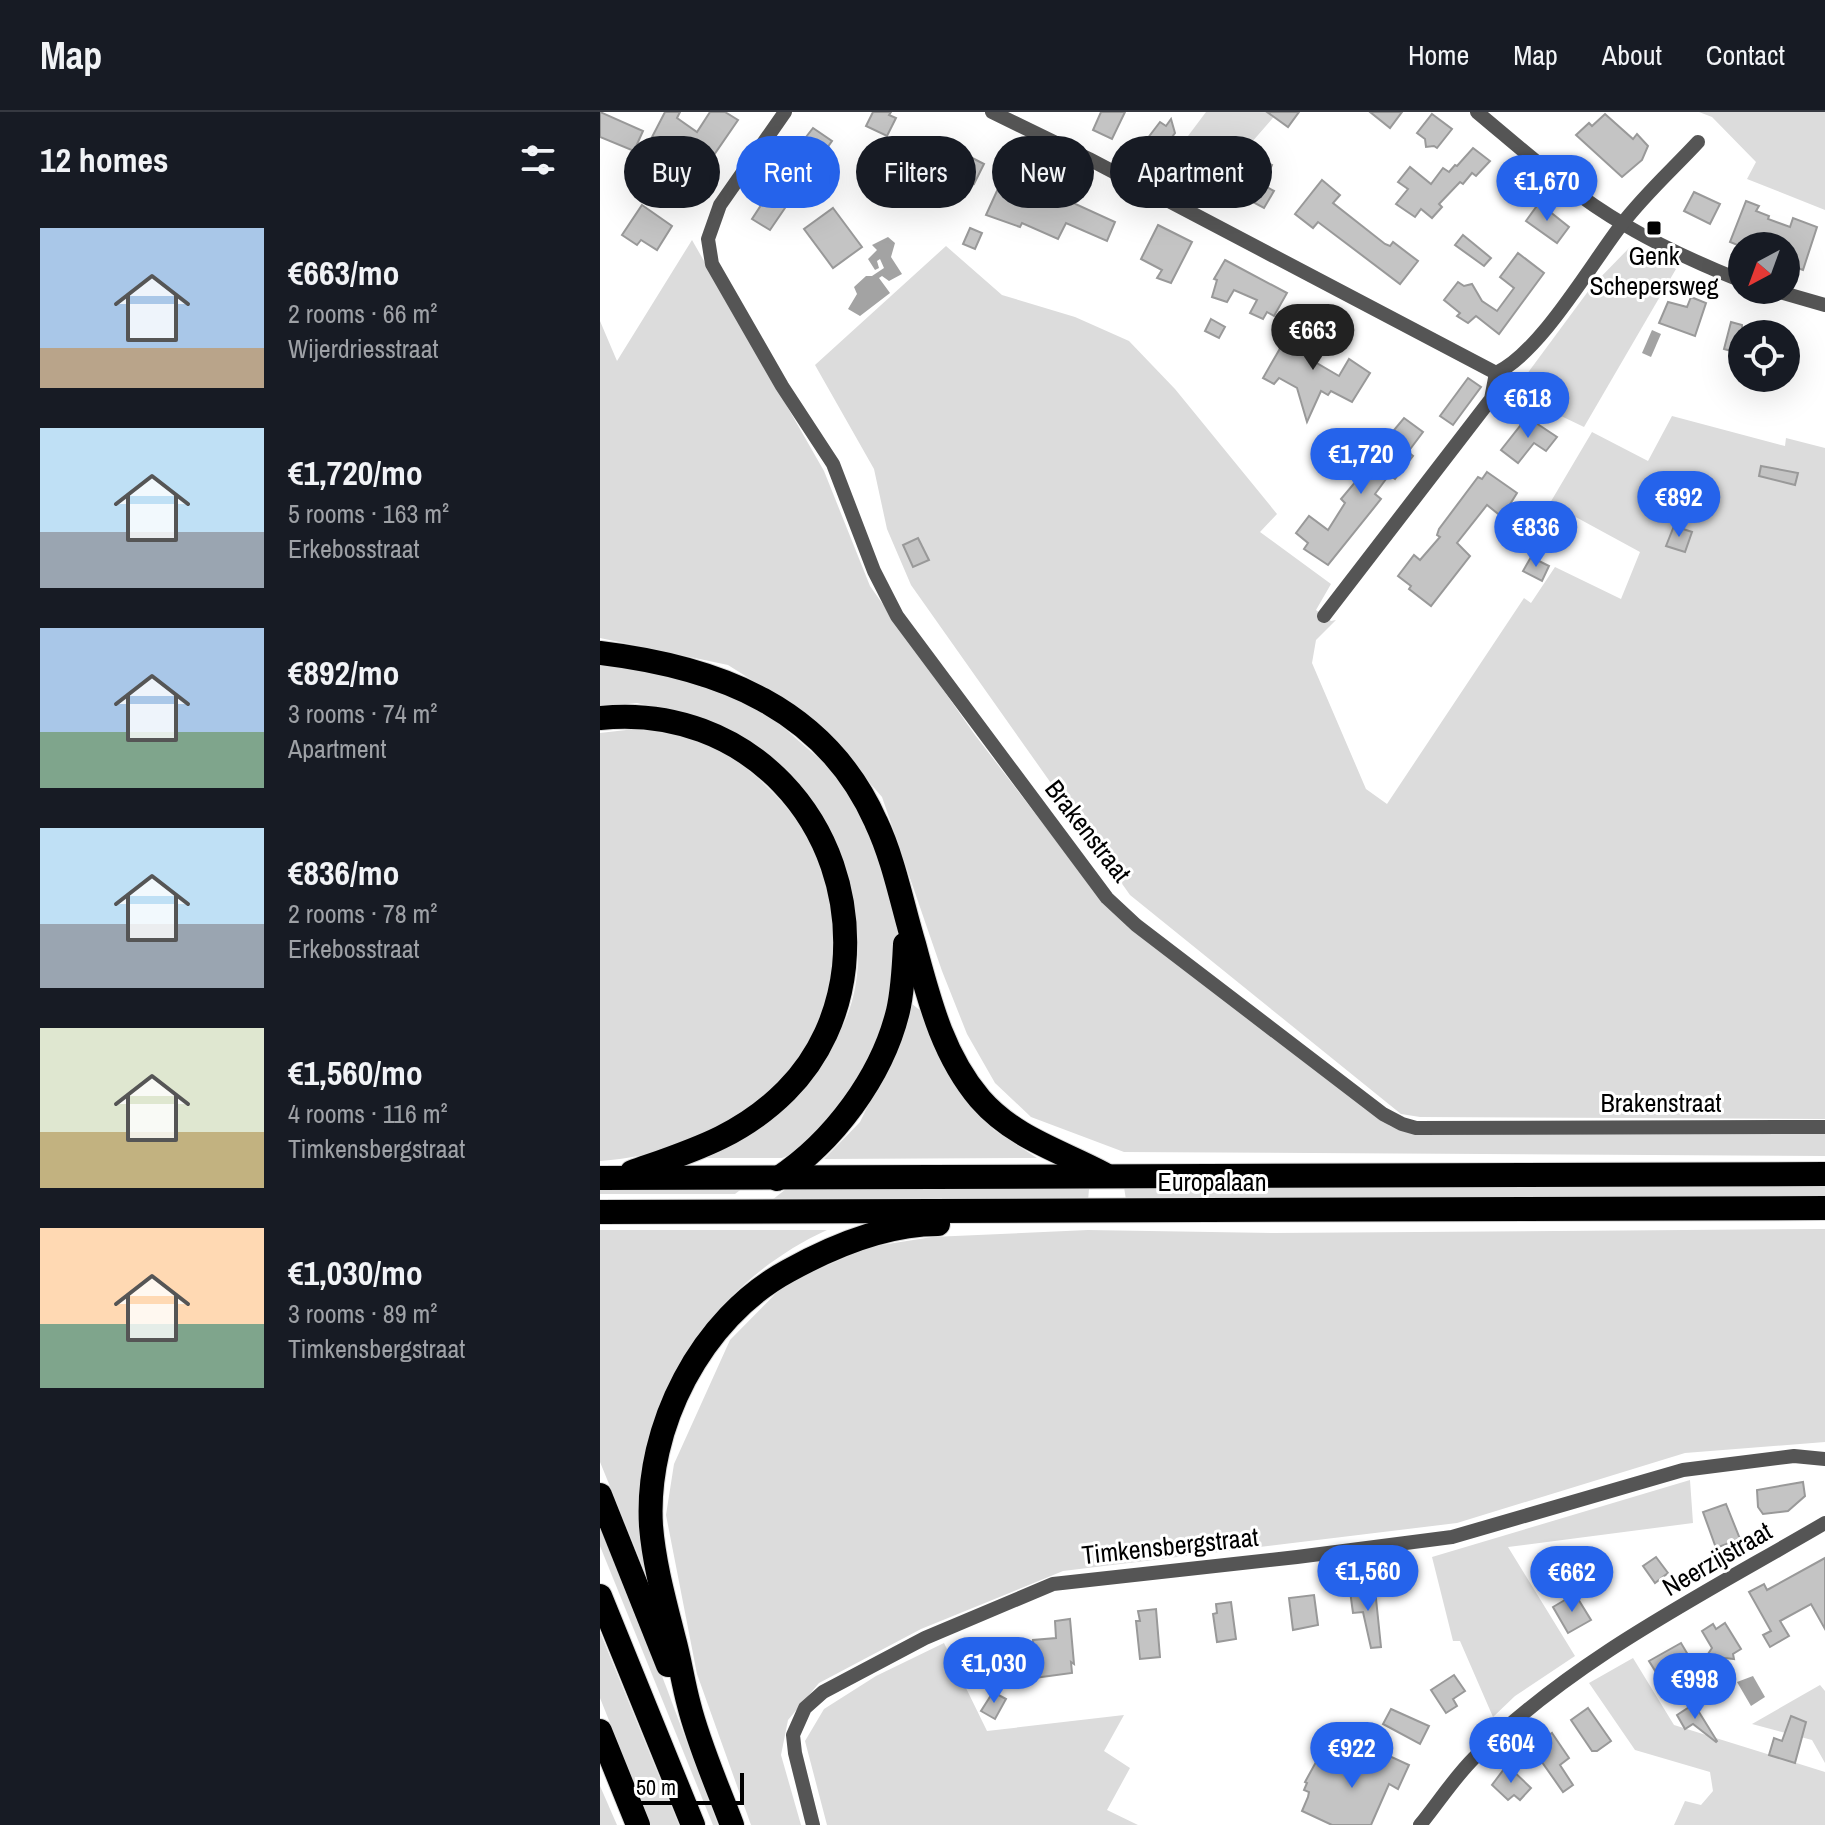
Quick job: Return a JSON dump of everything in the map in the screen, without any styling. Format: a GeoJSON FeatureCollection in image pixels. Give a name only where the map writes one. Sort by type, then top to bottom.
{"type":"FeatureCollection","features":[{"type":"Feature","properties":{"kind":"highway"},"geometry":{"type":"LineString","coordinates":[[600,653],[654,661],[717,678],[767,701],[807,730],[836,759],[876,822],[934,1019],[956,1062],[980,1098],[998,1117],[1022,1135],[1109,1177]]}},
{"type":"Feature","properties":{"kind":"highway"},"geometry":{"type":"LineString","coordinates":[[600,718],[662,718],[683,723],[727,742],[767,769],[799,803],[822,839],[843,900],[846,942],[842,983],[832,1022],[820,1047],[788,1090],[728,1136],[696,1151],[608,1178]]}},
{"type":"Feature","properties":{"kind":"highway"},"geometry":{"type":"LineString","coordinates":[[710,1210],[782,1177],[820,1144],[855,1103],[883,1052],[897,1013],[906,921]]}},
{"type":"Feature","properties":{"kind":"highway","name":"Europalaan"},"geometry":{"type":"LineString","coordinates":[[608,1178],[1825,1174]]}},
{"type":"Feature","properties":{"kind":"highway","name":"Europalaan"},"geometry":{"type":"LineString","coordinates":[[600,1212],[1825,1208]]}},
{"type":"Feature","properties":{"kind":"highway"},"geometry":{"type":"LineString","coordinates":[[732,1825],[689,1706],[651,1527],[652,1497],[666,1428],[684,1380],[709,1338],[738,1306],[772,1280],[842,1245],[927,1224],[1001,1223],[1052,1211]]}},
{"type":"Feature","properties":{"kind":"highway"},"geometry":{"type":"LineString","coordinates":[[600,1495],[675,1683],[689,1706]]}},
{"type":"Feature","properties":{"kind":"highway"},"geometry":{"type":"LineString","coordinates":[[600,1596],[693,1825]]}},
{"type":"Feature","properties":{"kind":"highway"},"geometry":{"type":"LineString","coordinates":[[600,1731],[638,1825]]}},
{"type":"Feature","properties":{"kind":"street","name":"Brakenstraat"},"geometry":{"type":"LineString","coordinates":[[785,112],[720,205],[708,239],[712,264],[782,386],[833,464],[874,571],[897,616],[1107,898],[1147,933],[1383,1114],[1402,1124],[1416,1128],[1825,1127]]}},
{"type":"Feature","properties":{"kind":"street"},"geometry":{"type":"LineString","coordinates":[[992,112],[1116,173],[1496,373]]}},
{"type":"Feature","properties":{"kind":"street"},"geometry":{"type":"LineString","coordinates":[[1477,112],[1542,166],[1622,224],[1680,255],[1728,275]]}},
{"type":"Feature","properties":{"kind":"street"},"geometry":{"type":"LineString","coordinates":[[1324,616],[1491,399],[1496,373],[1521,359],[1603,254],[1622,224],[1698,142]]}},
{"type":"Feature","properties":{"kind":"street"},"geometry":{"type":"LineString","coordinates":[[1800,298],[1825,305]]}},
{"type":"Feature","properties":{"kind":"street","name":"Timkensbergstraat"},"geometry":{"type":"LineString","coordinates":[[813,1825],[793,1735],[805,1708],[823,1692],[925,1638],[1053,1584],[1452,1537],[1683,1470],[1794,1456],[1825,1459]]}},
{"type":"Feature","properties":{"kind":"street","name":"Neerzijstraat"},"geometry":{"type":"LineString","coordinates":[[1420,1825],[1471,1760],[1523,1712],[1598,1657],[1825,1523]]}},
{"type":"Feature","properties":{"kind":"shaded area"},"geometry":{"type":"Polygon","coordinates":[[[1206,112],[1278,112],[1257,136],[1188,136],[1206,112]]]}},
{"type":"Feature","properties":{"kind":"shaded area"},"geometry":{"type":"Polygon","coordinates":[[[1699,112],[1825,112],[1825,210],[1747,179],[1756,162],[1712,117],[1699,112]]]}},
{"type":"Feature","properties":{"kind":"shaded area"},"geometry":{"type":"Polygon","coordinates":[[[888,237],[895,243],[891,257],[902,274],[889,281],[882,276],[879,278],[890,293],[860,316],[848,309],[857,294],[854,287],[866,276],[872,276],[884,268],[880,259],[877,261],[879,268],[875,270],[868,259],[877,250],[872,245],[888,237]]]}},
{"type":"Feature","properties":{"kind":"shaded area"},"geometry":{"type":"Polygon","coordinates":[[[692,240],[824,471],[870,586],[975,735],[1107,907],[1390,1126],[1402,1130],[1825,1133],[1825,1156],[1124,1152],[1031,1117],[995,1083],[967,1034],[882,797],[815,720],[728,665],[600,638],[600,321],[617,361],[692,240]]]}},
{"type":"Feature","properties":{"kind":"shaded area"},"geometry":{"type":"Polygon","coordinates":[[[1632,245],[1676,269],[1584,427],[1513,393],[1592,286],[1632,245]]]}},
{"type":"Feature","properties":{"kind":"shaded area"},"geometry":{"type":"Polygon","coordinates":[[[946,246],[1002,295],[1075,317],[1129,341],[1175,389],[1277,514],[1260,532],[1331,584],[1316,610],[1331,621],[1336,620],[1316,640],[1312,663],[1366,789],[1387,804],[1524,598],[1531,603],[1555,567],[1621,599],[1640,552],[1550,503],[1592,432],[1648,461],[1672,416],[1785,446],[1786,438],[1825,448],[1825,1119],[1420,1117],[1401,1114],[1130,895],[911,585],[887,529],[874,469],[815,365],[946,246]]]}},
{"type":"Feature","properties":{"kind":"shaded area"},"geometry":{"type":"Polygon","coordinates":[[[1652,330],[1661,334],[1651,357],[1642,353],[1652,330]]]}},
{"type":"Feature","properties":{"kind":"shaded area"},"geometry":{"type":"Polygon","coordinates":[[[600,664],[695,679],[768,714],[823,762],[849,792],[881,857],[894,898],[898,936],[893,988],[874,1052],[838,1111],[799,1151],[782,1158],[704,1158],[824,1053],[846,1019],[858,962],[853,902],[845,873],[823,821],[682,714],[637,703],[600,707],[600,664]]]}},
{"type":"Feature","properties":{"kind":"shaded area"},"geometry":{"type":"Polygon","coordinates":[[[635,729],[689,738],[723,753],[758,778],[789,811],[813,847],[825,879],[831,913],[832,966],[827,997],[814,1032],[794,1063],[769,1091],[740,1114],[707,1133],[636,1157],[600,1161],[600,733],[635,729]]]}},
{"type":"Feature","properties":{"kind":"shaded area"},"geometry":{"type":"Polygon","coordinates":[[[912,1004],[921,1011],[963,1091],[994,1130],[1037,1158],[824,1159],[860,1122],[902,1035],[912,1004]]]}},
{"type":"Feature","properties":{"kind":"shaded area"},"geometry":{"type":"Polygon","coordinates":[[[1825,1185],[1825,1198],[1126,1200],[1124,1187],[1825,1185]]]}},
{"type":"Feature","properties":{"kind":"shaded area"},"geometry":{"type":"Polygon","coordinates":[[[600,1187],[744,1187],[735,1194],[600,1194],[600,1187]]]}},
{"type":"Feature","properties":{"kind":"shaded area"},"geometry":{"type":"Polygon","coordinates":[[[786,1189],[1089,1189],[1088,1201],[772,1200],[786,1189]]]}},
{"type":"Feature","properties":{"kind":"shaded area"},"geometry":{"type":"Polygon","coordinates":[[[1825,1229],[1825,1442],[1685,1453],[1457,1523],[1063,1571],[921,1629],[819,1683],[788,1720],[781,1755],[801,1825],[751,1825],[697,1674],[666,1515],[674,1464],[730,1340],[785,1284],[869,1247],[932,1237],[1088,1230],[1274,1233],[1825,1229]]]}},
{"type":"Feature","properties":{"kind":"shaded area"},"geometry":{"type":"Polygon","coordinates":[[[600,1230],[827,1230],[780,1256],[739,1289],[705,1327],[678,1370],[658,1417],[645,1467],[641,1519],[645,1572],[600,1462],[600,1230]]]}},
{"type":"Feature","properties":{"kind":"shaded area"},"geometry":{"type":"Polygon","coordinates":[[[1690,1480],[1693,1523],[1508,1547],[1575,1656],[1515,1696],[1493,1717],[1460,1641],[1453,1641],[1432,1557],[1690,1480]]]}},
{"type":"Feature","properties":{"kind":"shaded area"},"geometry":{"type":"Polygon","coordinates":[[[600,1519],[718,1825],[713,1825],[600,1546],[600,1519]]]}},
{"type":"Feature","properties":{"kind":"shaded area"},"geometry":{"type":"Polygon","coordinates":[[[600,1632],[679,1825],[651,1825],[600,1698],[600,1632]]]}},
{"type":"Feature","properties":{"kind":"shaded area"},"geometry":{"type":"Polygon","coordinates":[[[944,1643],[987,1731],[1124,1715],[1104,1751],[1130,1768],[1107,1810],[1138,1825],[827,1825],[805,1741],[824,1709],[876,1676],[944,1643]]]}},
{"type":"Feature","properties":{"kind":"shaded area"},"geometry":{"type":"Polygon","coordinates":[[[1633,1658],[1674,1725],[1825,1772],[1825,1825],[1674,1825],[1685,1801],[1701,1805],[1713,1791],[1710,1772],[1635,1750],[1589,1683],[1633,1658]]]}},
{"type":"Feature","properties":{"kind":"shaded area"},"geometry":{"type":"Polygon","coordinates":[[[1753,1676],[1765,1697],[1751,1706],[1737,1682],[1753,1676]]]}},
{"type":"Feature","properties":{"kind":"shaded area"},"geometry":{"type":"Polygon","coordinates":[[[1820,1685],[1825,1691],[1825,1763],[1812,1740],[1752,1724],[1820,1685]]]}},
{"type":"Feature","properties":{"kind":"shaded area"},"geometry":{"type":"Polygon","coordinates":[[[600,1786],[617,1825],[600,1825],[600,1786]]]}},
{"type":"Feature","properties":{"kind":"building"},"geometry":{"type":"Polygon","coordinates":[[[600,112],[643,131],[641,136],[624,136],[624,147],[600,137],[600,112]]]}},
{"type":"Feature","properties":{"kind":"building"},"geometry":{"type":"Polygon","coordinates":[[[665,112],[680,112],[677,118],[697,132],[710,112],[725,112],[738,120],[720,146],[720,136],[653,136],[665,112]]]}},
{"type":"Feature","properties":{"kind":"building"},"geometry":{"type":"Polygon","coordinates":[[[873,112],[891,112],[889,115],[896,118],[887,136],[866,126],[873,112]]]}},
{"type":"Feature","properties":{"kind":"building"},"geometry":{"type":"Polygon","coordinates":[[[1101,112],[1125,112],[1110,138],[1093,130],[1101,112]]]}},
{"type":"Feature","properties":{"kind":"building"},"geometry":{"type":"Polygon","coordinates":[[[1267,112],[1299,112],[1288,127],[1267,112]]]}},
{"type":"Feature","properties":{"kind":"building"},"geometry":{"type":"Polygon","coordinates":[[[1370,112],[1402,112],[1390,128],[1370,112]]]}},
{"type":"Feature","properties":{"kind":"building"},"geometry":{"type":"Polygon","coordinates":[[[1432,114],[1452,129],[1437,148],[1426,147],[1425,139],[1417,133],[1432,114]]]}},
{"type":"Feature","properties":{"kind":"building"},"geometry":{"type":"Polygon","coordinates":[[[1605,114],[1633,139],[1637,134],[1648,146],[1642,160],[1622,177],[1576,135],[1605,114]]]}},
{"type":"Feature","properties":{"kind":"building"},"geometry":{"type":"Polygon","coordinates":[[[1171,119],[1175,133],[1173,136],[1149,136],[1160,122],[1166,126],[1171,119]]]}},
{"type":"Feature","properties":{"kind":"building"},"geometry":{"type":"Polygon","coordinates":[[[813,128],[825,136],[807,136],[813,128]]]}},
{"type":"Feature","properties":{"kind":"building"},"geometry":{"type":"Polygon","coordinates":[[[1473,148],[1490,161],[1476,176],[1472,173],[1463,184],[1460,182],[1439,204],[1442,207],[1432,218],[1421,209],[1415,217],[1396,204],[1408,189],[1398,182],[1410,167],[1431,184],[1443,168],[1449,172],[1473,148]]]}},
{"type":"Feature","properties":{"kind":"building"},"geometry":{"type":"Polygon","coordinates":[[[976,160],[984,164],[976,180],[976,160]]]}},
{"type":"Feature","properties":{"kind":"building"},"geometry":{"type":"Polygon","coordinates":[[[1322,180],[1340,195],[1333,203],[1385,244],[1390,246],[1393,242],[1418,261],[1400,284],[1318,222],[1313,228],[1295,214],[1322,180]]]}},
{"type":"Feature","properties":{"kind":"building"},"geometry":{"type":"Polygon","coordinates":[[[1694,192],[1720,204],[1710,224],[1684,211],[1694,192]]]}},
{"type":"Feature","properties":{"kind":"building"},"geometry":{"type":"Polygon","coordinates":[[[1746,201],[1759,206],[1756,211],[1769,216],[1768,219],[1790,227],[1793,218],[1817,227],[1803,270],[1800,269],[1800,232],[1734,232],[1746,201]]]}},
{"type":"Feature","properties":{"kind":"building"},"geometry":{"type":"Polygon","coordinates":[[[992,202],[992,208],[1084,208],[1115,222],[1107,241],[1066,223],[1058,239],[1022,223],[1020,227],[986,215],[992,202]]]}},
{"type":"Feature","properties":{"kind":"building"},"geometry":{"type":"Polygon","coordinates":[[[1539,203],[1569,227],[1557,243],[1526,221],[1539,203]]]}},
{"type":"Feature","properties":{"kind":"building"},"geometry":{"type":"Polygon","coordinates":[[[640,208],[646,208],[672,226],[657,250],[641,240],[637,245],[622,235],[640,208]]]}},
{"type":"Feature","properties":{"kind":"building"},"geometry":{"type":"Polygon","coordinates":[[[759,208],[785,208],[770,230],[752,219],[759,208]]]}},
{"type":"Feature","properties":{"kind":"building"},"geometry":{"type":"Polygon","coordinates":[[[833,208],[862,247],[833,268],[804,229],[833,208]]]}},
{"type":"Feature","properties":{"kind":"building"},"geometry":{"type":"Polygon","coordinates":[[[1158,225],[1192,242],[1171,283],[1157,278],[1162,270],[1141,259],[1158,225]]]}},
{"type":"Feature","properties":{"kind":"building"},"geometry":{"type":"Polygon","coordinates":[[[970,228],[982,233],[975,249],[963,244],[970,228]]]}},
{"type":"Feature","properties":{"kind":"building"},"geometry":{"type":"Polygon","coordinates":[[[1463,235],[1491,258],[1484,266],[1455,245],[1463,235]]]}},
{"type":"Feature","properties":{"kind":"building"},"geometry":{"type":"Polygon","coordinates":[[[1518,253],[1544,273],[1499,334],[1476,316],[1468,323],[1457,316],[1460,313],[1444,300],[1458,282],[1464,286],[1472,284],[1482,301],[1497,311],[1514,288],[1500,277],[1518,253]]]}},
{"type":"Feature","properties":{"kind":"building"},"geometry":{"type":"Polygon","coordinates":[[[1225,260],[1287,293],[1274,316],[1267,312],[1263,319],[1250,313],[1257,300],[1234,290],[1227,302],[1212,297],[1217,280],[1214,279],[1225,260]]]}},
{"type":"Feature","properties":{"kind":"building"},"geometry":{"type":"Polygon","coordinates":[[[1691,297],[1706,303],[1695,336],[1659,323],[1668,302],[1687,307],[1691,297]]]}},
{"type":"Feature","properties":{"kind":"building"},"geometry":{"type":"Polygon","coordinates":[[[1211,319],[1225,327],[1219,338],[1205,331],[1211,319]]]}},
{"type":"Feature","properties":{"kind":"building"},"geometry":{"type":"Polygon","coordinates":[[[1298,327],[1320,339],[1310,359],[1339,376],[1349,359],[1370,373],[1352,402],[1331,391],[1328,395],[1321,391],[1307,422],[1297,388],[1279,378],[1274,384],[1263,378],[1282,345],[1286,347],[1298,327]]]}},
{"type":"Feature","properties":{"kind":"building"},"geometry":{"type":"Polygon","coordinates":[[[1468,378],[1481,387],[1453,425],[1440,416],[1468,378]]]}},
{"type":"Feature","properties":{"kind":"building"},"geometry":{"type":"Polygon","coordinates":[[[1527,417],[1557,437],[1546,451],[1534,443],[1518,463],[1501,450],[1527,417]]]}},
{"type":"Feature","properties":{"kind":"building"},"geometry":{"type":"Polygon","coordinates":[[[1404,418],[1423,432],[1408,452],[1413,456],[1395,479],[1389,475],[1375,494],[1381,499],[1328,565],[1304,549],[1308,543],[1296,533],[1309,516],[1328,530],[1345,503],[1341,499],[1356,481],[1360,484],[1378,467],[1373,463],[1383,451],[1379,448],[1404,418]]]}},
{"type":"Feature","properties":{"kind":"building"},"geometry":{"type":"Polygon","coordinates":[[[1761,466],[1798,473],[1795,485],[1759,476],[1761,466]]]}},
{"type":"Feature","properties":{"kind":"building"},"geometry":{"type":"Polygon","coordinates":[[[1487,472],[1517,493],[1502,517],[1487,505],[1457,543],[1470,556],[1431,606],[1398,576],[1414,555],[1420,560],[1440,537],[1437,535],[1439,529],[1478,477],[1482,479],[1487,472]]]}},
{"type":"Feature","properties":{"kind":"building"},"geometry":{"type":"Polygon","coordinates":[[[1674,526],[1692,532],[1685,552],[1666,546],[1674,526]]]}},
{"type":"Feature","properties":{"kind":"building"},"geometry":{"type":"Polygon","coordinates":[[[918,538],[929,560],[913,567],[903,545],[918,538]]]}},
{"type":"Feature","properties":{"kind":"building"},"geometry":{"type":"Polygon","coordinates":[[[1531,557],[1549,566],[1542,581],[1523,571],[1531,557]]]}},
{"type":"Feature","properties":{"kind":"building"},"geometry":{"type":"Polygon","coordinates":[[[1803,1482],[1805,1496],[1788,1511],[1763,1514],[1758,1507],[1757,1490],[1803,1482]]]}},
{"type":"Feature","properties":{"kind":"building"},"geometry":{"type":"Polygon","coordinates":[[[1726,1504],[1740,1539],[1716,1548],[1703,1512],[1726,1504]]]}},
{"type":"Feature","properties":{"kind":"building"},"geometry":{"type":"Polygon","coordinates":[[[1656,1557],[1668,1573],[1655,1583],[1643,1566],[1656,1557]]]}},
{"type":"Feature","properties":{"kind":"building"},"geometry":{"type":"Polygon","coordinates":[[[1825,1558],[1825,1629],[1811,1604],[1780,1621],[1789,1636],[1770,1647],[1763,1635],[1771,1631],[1749,1592],[1764,1584],[1767,1590],[1825,1558]]]}},
{"type":"Feature","properties":{"kind":"building"},"geometry":{"type":"Polygon","coordinates":[[[1375,1589],[1381,1647],[1371,1648],[1363,1612],[1353,1613],[1350,1591],[1375,1589]]]}},
{"type":"Feature","properties":{"kind":"building"},"geometry":{"type":"Polygon","coordinates":[[[1575,1594],[1591,1620],[1568,1633],[1553,1607],[1575,1594]]]}},
{"type":"Feature","properties":{"kind":"building"},"geometry":{"type":"Polygon","coordinates":[[[1314,1595],[1318,1625],[1293,1630],[1289,1598],[1314,1595]]]}},
{"type":"Feature","properties":{"kind":"building"},"geometry":{"type":"Polygon","coordinates":[[[1231,1602],[1236,1639],[1217,1642],[1213,1614],[1217,1613],[1216,1604],[1231,1602]]]}},
{"type":"Feature","properties":{"kind":"building"},"geometry":{"type":"Polygon","coordinates":[[[1156,1609],[1160,1657],[1140,1659],[1136,1621],[1140,1621],[1138,1611],[1156,1609]]]}},
{"type":"Feature","properties":{"kind":"building"},"geometry":{"type":"Polygon","coordinates":[[[1070,1619],[1072,1673],[1034,1678],[1040,1658],[1034,1661],[1033,1640],[1056,1638],[1055,1621],[1070,1619]]]}},
{"type":"Feature","properties":{"kind":"building"},"geometry":{"type":"Polygon","coordinates":[[[1725,1623],[1741,1649],[1733,1654],[1734,1659],[1718,1659],[1678,1688],[1668,1671],[1659,1677],[1649,1661],[1681,1643],[1697,1670],[1712,1648],[1702,1631],[1713,1624],[1716,1629],[1725,1623]]]}},
{"type":"Feature","properties":{"kind":"building"},"geometry":{"type":"Polygon","coordinates":[[[995,1640],[1005,1664],[974,1678],[963,1654],[995,1640]]]}},
{"type":"Feature","properties":{"kind":"building"},"geometry":{"type":"Polygon","coordinates":[[[1454,1675],[1465,1691],[1453,1699],[1457,1706],[1446,1713],[1431,1690],[1454,1675]]]}},
{"type":"Feature","properties":{"kind":"building"},"geometry":{"type":"Polygon","coordinates":[[[993,1692],[1006,1699],[995,1719],[981,1711],[993,1692]]]}},
{"type":"Feature","properties":{"kind":"building"},"geometry":{"type":"Polygon","coordinates":[[[1694,1704],[1716,1742],[1693,1724],[1685,1729],[1677,1715],[1694,1704]]]}},
{"type":"Feature","properties":{"kind":"building"},"geometry":{"type":"Polygon","coordinates":[[[1588,1708],[1611,1741],[1597,1751],[1592,1751],[1571,1720],[1588,1708]]]}},
{"type":"Feature","properties":{"kind":"building"},"geometry":{"type":"Polygon","coordinates":[[[1391,1709],[1429,1726],[1420,1744],[1383,1724],[1391,1709]]]}},
{"type":"Feature","properties":{"kind":"building"},"geometry":{"type":"Polygon","coordinates":[[[1791,1716],[1806,1722],[1795,1763],[1769,1755],[1774,1738],[1782,1741],[1791,1716]]]}},
{"type":"Feature","properties":{"kind":"building"},"geometry":{"type":"Polygon","coordinates":[[[1552,1733],[1569,1758],[1560,1765],[1573,1785],[1563,1792],[1537,1755],[1542,1752],[1537,1743],[1552,1733]]]}},
{"type":"Feature","properties":{"kind":"building"},"geometry":{"type":"Polygon","coordinates":[[[1374,1749],[1409,1765],[1398,1789],[1389,1784],[1371,1825],[1332,1825],[1302,1811],[1309,1792],[1304,1790],[1305,1782],[1316,1762],[1337,1771],[1342,1759],[1364,1770],[1374,1749]]]}},
{"type":"Feature","properties":{"kind":"building"},"geometry":{"type":"Polygon","coordinates":[[[1507,1765],[1531,1788],[1520,1800],[1514,1795],[1508,1800],[1492,1785],[1507,1765]]]}},
{"type":"Feature","properties":{"kind":"place","name":"Genk Schepersweg"},"geometry":{"type":"Point","coordinates":[1654,228]}}]}
